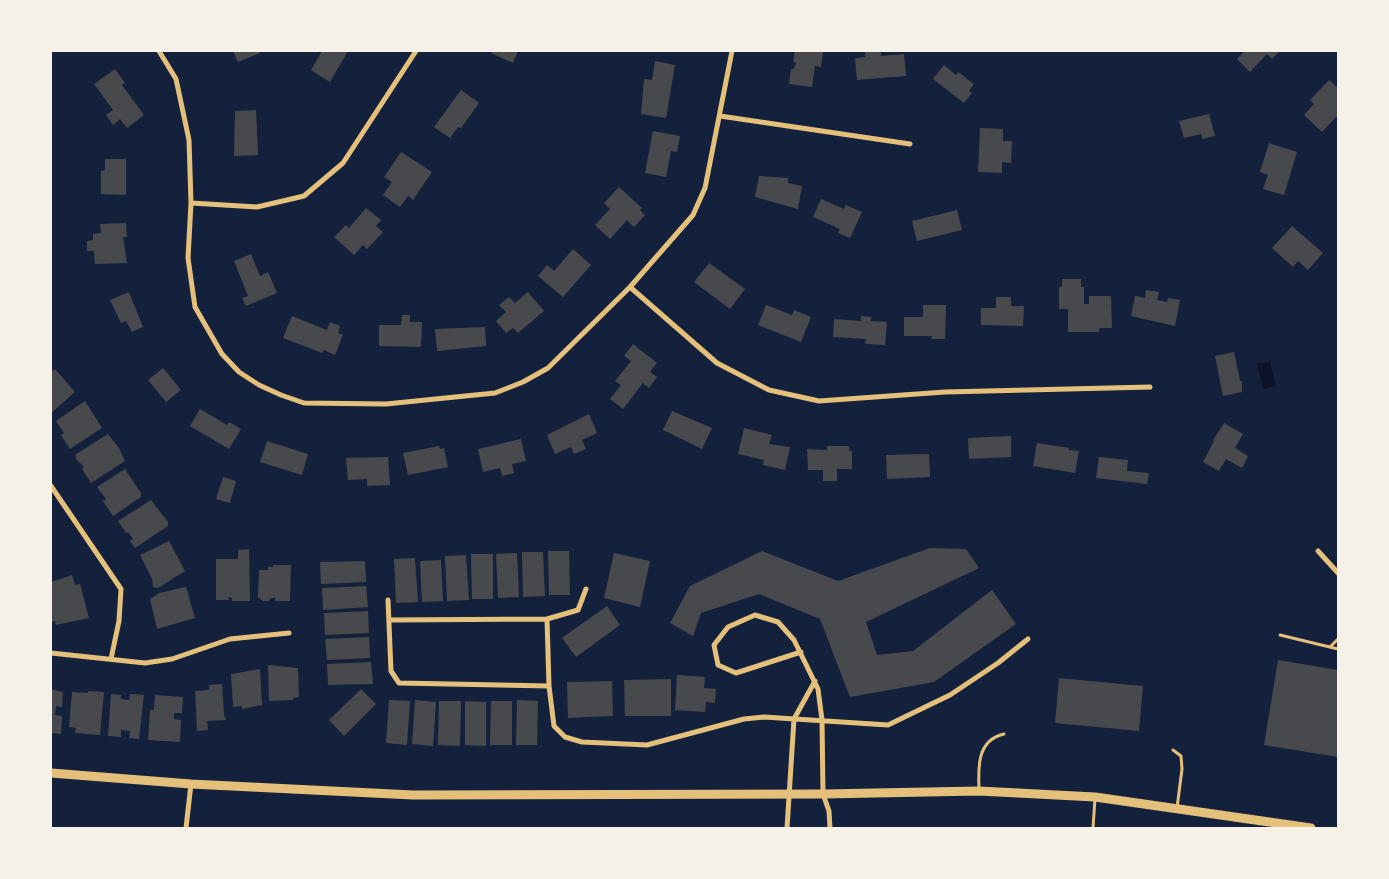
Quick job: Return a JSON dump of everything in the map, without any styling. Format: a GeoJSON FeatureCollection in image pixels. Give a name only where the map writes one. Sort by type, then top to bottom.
{"type":"FeatureCollection","features":[{"type":"Feature","properties":{"kind":"main road"},"geometry":{"type":"LineString","coordinates":[[51,773],[191,784],[413,795],[823,794],[979,791],[1095,797],[1274,825],[1311,828]]}},
{"type":"Feature","properties":{"kind":"street"},"geometry":{"type":"LineString","coordinates":[[159,51],[176,79],[189,140],[190,202],[188,258],[195,307],[222,354],[239,372],[258,385],[281,396],[304,403],[386,404],[495,393],[523,382],[548,368],[630,287],[693,215],[704,188],[732,51]]}},
{"type":"Feature","properties":{"kind":"street"},"geometry":{"type":"LineString","coordinates":[[190,202],[257,207],[304,196],[343,163],[416,51]]}},
{"type":"Feature","properties":{"kind":"street"},"geometry":{"type":"LineString","coordinates":[[720,116],[910,144]]}},
{"type":"Feature","properties":{"kind":"street"},"geometry":{"type":"LineString","coordinates":[[630,287],[717,363],[769,390],[819,401],[945,392],[1150,387]]}},
{"type":"Feature","properties":{"kind":"street"},"geometry":{"type":"LineString","coordinates":[[51,486],[121,589],[119,621],[111,659]]}},
{"type":"Feature","properties":{"kind":"street"},"geometry":{"type":"LineString","coordinates":[[1318,551],[1338,573]]}},
{"type":"Feature","properties":{"kind":"street"},"geometry":{"type":"LineString","coordinates":[[390,620],[547,619],[578,610],[586,589]]}},
{"type":"Feature","properties":{"kind":"street"},"geometry":{"type":"LineString","coordinates":[[388,600],[391,672],[399,683],[550,686]]}},
{"type":"Feature","properties":{"kind":"street"},"geometry":{"type":"LineString","coordinates":[[802,652],[736,673],[718,666],[714,644],[728,627],[755,615],[778,622],[802,652],[815,681],[822,720],[823,794],[829,811],[830,828]]}},
{"type":"Feature","properties":{"kind":"street"},"geometry":{"type":"LineString","coordinates":[[547,619],[554,726],[565,737],[582,742],[647,745],[744,719],[764,717],[888,725],[950,695],[998,663],[1028,639]]}},
{"type":"Feature","properties":{"kind":"street"},"geometry":{"type":"LineString","coordinates":[[51,653],[145,663],[172,659],[230,639],[289,633]]}},
{"type":"Feature","properties":{"kind":"street"},"geometry":{"type":"LineString","coordinates":[[787,828],[794,719],[815,681]]}},
{"type":"Feature","properties":{"kind":"street"},"geometry":{"type":"LineString","coordinates":[[186,828],[191,784]]}},
{"type":"Feature","properties":{"kind":"lane"},"geometry":{"type":"LineString","coordinates":[[1280,635],[1338,649]]}},
{"type":"Feature","properties":{"kind":"lane"},"geometry":{"type":"LineString","coordinates":[[1330,647],[1338,638]]}},
{"type":"Feature","properties":{"kind":"lane"},"geometry":{"type":"LineString","coordinates":[[979,791],[980,759],[984,745],[994,736],[1004,734]]}},
{"type":"Feature","properties":{"kind":"lane"},"geometry":{"type":"LineString","coordinates":[[1173,750],[1181,756],[1182,769],[1176,809]]}},
{"type":"Feature","properties":{"kind":"lane"},"geometry":{"type":"LineString","coordinates":[[1093,828],[1095,797]]}},
{"type":"Feature","properties":{"kind":"water"},"geometry":{"type":"Polygon","coordinates":[[[1270,361],[1276,386],[1263,389],[1257,364],[1270,361]]]}},
{"type":"Feature","properties":{"kind":"building"},"geometry":{"type":"Polygon","coordinates":[[[233,51],[259,51],[260,53],[238,62],[233,51]]]}},
{"type":"Feature","properties":{"kind":"building"},"geometry":{"type":"Polygon","coordinates":[[[322,51],[348,51],[330,82],[311,70],[322,51]]]}},
{"type":"Feature","properties":{"kind":"building"},"geometry":{"type":"Polygon","coordinates":[[[492,51],[518,51],[513,63],[491,53],[492,51]]]}},
{"type":"Feature","properties":{"kind":"building"},"geometry":{"type":"Polygon","coordinates":[[[795,51],[823,51],[821,67],[815,66],[812,87],[789,84],[791,69],[794,69],[796,62],[793,62],[795,51]]]}},
{"type":"Feature","properties":{"kind":"building"},"geometry":{"type":"Polygon","coordinates":[[[865,51],[881,51],[881,56],[904,54],[906,76],[857,80],[855,58],[865,57],[865,51]]]}},
{"type":"Feature","properties":{"kind":"building"},"geometry":{"type":"Polygon","coordinates":[[[1245,51],[1280,51],[1272,59],[1267,54],[1250,72],[1237,59],[1245,51]]]}},
{"type":"Feature","properties":{"kind":"building"},"geometry":{"type":"Polygon","coordinates":[[[655,61],[675,65],[666,118],[641,114],[644,79],[652,80],[655,61]]]}},
{"type":"Feature","properties":{"kind":"building"},"geometry":{"type":"Polygon","coordinates":[[[944,65],[956,75],[958,72],[974,84],[969,91],[972,93],[964,103],[933,79],[944,65]]]}},
{"type":"Feature","properties":{"kind":"building"},"geometry":{"type":"Polygon","coordinates":[[[115,69],[125,83],[122,85],[144,115],[127,128],[120,119],[113,125],[106,115],[113,110],[94,84],[115,69]]]}},
{"type":"Feature","properties":{"kind":"building"},"geometry":{"type":"Polygon","coordinates":[[[1329,80],[1338,88],[1338,115],[1322,132],[1304,115],[1314,104],[1310,100],[1329,80]]]}},
{"type":"Feature","properties":{"kind":"building"},"geometry":{"type":"Polygon","coordinates":[[[461,90],[479,103],[461,128],[458,127],[450,138],[434,127],[461,90]]]}},
{"type":"Feature","properties":{"kind":"building"},"geometry":{"type":"Polygon","coordinates":[[[256,110],[258,155],[234,156],[235,111],[256,110]]]}},
{"type":"Feature","properties":{"kind":"building"},"geometry":{"type":"Polygon","coordinates":[[[1209,114],[1215,136],[1202,139],[1201,134],[1184,138],[1179,121],[1209,114]]]}},
{"type":"Feature","properties":{"kind":"building"},"geometry":{"type":"Polygon","coordinates":[[[980,128],[1003,129],[1003,141],[1012,141],[1011,163],[1002,162],[1002,173],[978,172],[980,128]]]}},
{"type":"Feature","properties":{"kind":"building"},"geometry":{"type":"Polygon","coordinates":[[[653,131],[680,136],[677,152],[671,151],[666,177],[645,173],[653,131]]]}},
{"type":"Feature","properties":{"kind":"building"},"geometry":{"type":"Polygon","coordinates":[[[1269,143],[1297,152],[1284,195],[1263,189],[1268,175],[1260,172],[1269,143]]]}},
{"type":"Feature","properties":{"kind":"building"},"geometry":{"type":"Polygon","coordinates":[[[401,152],[432,172],[413,200],[408,196],[400,207],[383,195],[392,182],[384,177],[401,152]]]}},
{"type":"Feature","properties":{"kind":"building"},"geometry":{"type":"Polygon","coordinates":[[[105,159],[126,159],[126,195],[101,194],[101,171],[105,170],[105,159]]]}},
{"type":"Feature","properties":{"kind":"building"},"geometry":{"type":"Polygon","coordinates":[[[759,176],[788,178],[788,183],[802,186],[798,209],[755,197],[759,176]]]}},
{"type":"Feature","properties":{"kind":"building"},"geometry":{"type":"Polygon","coordinates":[[[619,187],[642,208],[640,210],[645,215],[634,227],[627,220],[610,239],[595,225],[610,209],[604,203],[619,187]]]}},
{"type":"Feature","properties":{"kind":"building"},"geometry":{"type":"Polygon","coordinates":[[[821,199],[844,209],[846,205],[862,212],[850,238],[838,233],[840,229],[813,217],[821,199]]]}},
{"type":"Feature","properties":{"kind":"building"},"geometry":{"type":"Polygon","coordinates":[[[366,208],[381,220],[376,226],[383,232],[367,249],[363,245],[354,255],[334,237],[346,225],[349,228],[366,208]]]}},
{"type":"Feature","properties":{"kind":"building"},"geometry":{"type":"Polygon","coordinates":[[[957,210],[962,230],[917,241],[912,221],[957,210]]]}},
{"type":"Feature","properties":{"kind":"building"},"geometry":{"type":"Polygon","coordinates":[[[126,223],[127,237],[123,237],[127,263],[95,264],[94,251],[87,251],[87,241],[93,240],[93,234],[101,233],[100,224],[126,223]]]}},
{"type":"Feature","properties":{"kind":"building"},"geometry":{"type":"Polygon","coordinates":[[[1292,226],[1323,253],[1308,270],[1298,261],[1293,267],[1272,248],[1292,226]]]}},
{"type":"Feature","properties":{"kind":"building"},"geometry":{"type":"Polygon","coordinates":[[[573,249],[591,265],[563,297],[538,276],[547,265],[554,271],[573,249]]]}},
{"type":"Feature","properties":{"kind":"building"},"geometry":{"type":"Polygon","coordinates":[[[251,254],[260,276],[268,272],[277,293],[246,306],[242,298],[248,296],[234,261],[251,254]]]}},
{"type":"Feature","properties":{"kind":"building"},"geometry":{"type":"Polygon","coordinates":[[[709,263],[745,289],[730,309],[694,282],[709,263]]]}},
{"type":"Feature","properties":{"kind":"building"},"geometry":{"type":"Polygon","coordinates":[[[1062,279],[1081,279],[1081,287],[1084,287],[1084,304],[1089,304],[1089,296],[1111,296],[1112,328],[1099,328],[1099,332],[1068,332],[1068,309],[1059,309],[1059,287],[1062,287],[1062,279]]]}},
{"type":"Feature","properties":{"kind":"building"},"geometry":{"type":"Polygon","coordinates":[[[1146,290],[1159,292],[1157,300],[1167,302],[1168,298],[1180,300],[1175,326],[1131,316],[1135,296],[1145,298],[1146,290]]]}},
{"type":"Feature","properties":{"kind":"building"},"geometry":{"type":"Polygon","coordinates":[[[129,292],[143,327],[132,332],[126,321],[121,323],[110,300],[129,292]]]}},
{"type":"Feature","properties":{"kind":"building"},"geometry":{"type":"Polygon","coordinates":[[[528,292],[544,311],[518,333],[513,328],[506,333],[496,321],[506,312],[499,305],[509,297],[515,303],[528,292]]]}},
{"type":"Feature","properties":{"kind":"building"},"geometry":{"type":"Polygon","coordinates":[[[996,297],[1011,297],[1011,306],[1024,306],[1023,326],[981,325],[981,308],[996,308],[996,297]]]}},
{"type":"Feature","properties":{"kind":"building"},"geometry":{"type":"Polygon","coordinates":[[[766,305],[792,315],[794,310],[811,317],[801,342],[758,325],[766,305]]]}},
{"type":"Feature","properties":{"kind":"building"},"geometry":{"type":"Polygon","coordinates":[[[923,305],[946,305],[945,339],[931,339],[932,336],[904,336],[904,317],[923,317],[923,305]]]}},
{"type":"Feature","properties":{"kind":"building"},"geometry":{"type":"Polygon","coordinates":[[[402,315],[410,315],[410,322],[422,322],[421,347],[379,346],[379,325],[401,325],[402,315]]]}},
{"type":"Feature","properties":{"kind":"building"},"geometry":{"type":"Polygon","coordinates":[[[292,316],[327,330],[330,322],[340,326],[338,333],[343,335],[335,355],[324,350],[322,353],[283,338],[292,316]]]}},
{"type":"Feature","properties":{"kind":"building"},"geometry":{"type":"Polygon","coordinates":[[[861,316],[871,317],[871,321],[887,322],[885,345],[865,344],[866,339],[833,337],[834,319],[861,321],[861,316]]]}},
{"type":"Feature","properties":{"kind":"building"},"geometry":{"type":"Polygon","coordinates":[[[485,327],[486,346],[437,351],[435,329],[485,327]]]}},
{"type":"Feature","properties":{"kind":"building"},"geometry":{"type":"Polygon","coordinates":[[[633,344],[657,363],[650,372],[657,377],[649,388],[643,383],[623,409],[610,399],[621,385],[615,381],[631,361],[624,356],[633,344]]]}},
{"type":"Feature","properties":{"kind":"building"},"geometry":{"type":"Polygon","coordinates":[[[1234,352],[1242,382],[1242,392],[1223,396],[1215,356],[1234,352]]]}},
{"type":"Feature","properties":{"kind":"building"},"geometry":{"type":"Polygon","coordinates":[[[163,368],[181,390],[166,402],[148,380],[163,368]]]}},
{"type":"Feature","properties":{"kind":"building"},"geometry":{"type":"Polygon","coordinates":[[[55,369],[75,392],[51,413],[51,372],[55,369]]]}},
{"type":"Feature","properties":{"kind":"building"},"geometry":{"type":"Polygon","coordinates":[[[85,401],[102,428],[70,449],[61,435],[64,433],[56,421],[85,401]]]}},
{"type":"Feature","properties":{"kind":"building"},"geometry":{"type":"Polygon","coordinates":[[[200,409],[227,425],[229,422],[241,429],[229,449],[190,426],[200,409]]]}},
{"type":"Feature","properties":{"kind":"building"},"geometry":{"type":"Polygon","coordinates":[[[672,411],[712,428],[702,449],[663,430],[672,411]]]}},
{"type":"Feature","properties":{"kind":"building"},"geometry":{"type":"Polygon","coordinates":[[[589,414],[597,433],[582,440],[586,449],[574,454],[571,447],[555,454],[547,435],[589,414]]]}},
{"type":"Feature","properties":{"kind":"building"},"geometry":{"type":"Polygon","coordinates":[[[1224,423],[1243,434],[1235,448],[1248,456],[1242,468],[1226,459],[1219,471],[1203,462],[1213,440],[1224,423]]]}},
{"type":"Feature","properties":{"kind":"building"},"geometry":{"type":"Polygon","coordinates":[[[744,428],[772,435],[769,444],[790,447],[785,470],[763,465],[764,460],[738,454],[744,428]]]}},
{"type":"Feature","properties":{"kind":"building"},"geometry":{"type":"Polygon","coordinates":[[[108,434],[119,448],[125,461],[91,483],[82,469],[84,467],[76,459],[76,454],[108,434]]]}},
{"type":"Feature","properties":{"kind":"building"},"geometry":{"type":"Polygon","coordinates":[[[1011,436],[1011,457],[969,459],[968,438],[1011,436]]]}},
{"type":"Feature","properties":{"kind":"building"},"geometry":{"type":"Polygon","coordinates":[[[521,439],[526,461],[512,464],[514,473],[502,476],[500,468],[483,472],[478,449],[521,439]]]}},
{"type":"Feature","properties":{"kind":"building"},"geometry":{"type":"Polygon","coordinates":[[[267,441],[308,454],[302,475],[260,462],[267,441]]]}},
{"type":"Feature","properties":{"kind":"building"},"geometry":{"type":"Polygon","coordinates":[[[1037,443],[1079,451],[1075,473],[1033,466],[1037,443]]]}},
{"type":"Feature","properties":{"kind":"building"},"geometry":{"type":"Polygon","coordinates":[[[439,446],[440,449],[444,448],[448,467],[408,475],[403,453],[439,446]]]}},
{"type":"Feature","properties":{"kind":"building"},"geometry":{"type":"Polygon","coordinates":[[[827,446],[849,446],[849,451],[852,451],[852,469],[837,469],[837,481],[823,481],[823,470],[808,470],[807,449],[827,450],[827,446]]]}},
{"type":"Feature","properties":{"kind":"building"},"geometry":{"type":"Polygon","coordinates":[[[929,454],[930,477],[887,479],[886,455],[929,454]]]}},
{"type":"Feature","properties":{"kind":"building"},"geometry":{"type":"Polygon","coordinates":[[[388,457],[390,485],[367,486],[367,479],[348,480],[346,458],[388,457]]]}},
{"type":"Feature","properties":{"kind":"building"},"geometry":{"type":"Polygon","coordinates":[[[1099,457],[1128,460],[1127,471],[1149,473],[1147,484],[1096,478],[1099,457]]]}},
{"type":"Feature","properties":{"kind":"building"},"geometry":{"type":"Polygon","coordinates":[[[125,469],[141,493],[141,497],[113,516],[103,501],[106,499],[97,487],[125,469]]]}},
{"type":"Feature","properties":{"kind":"building"},"geometry":{"type":"Polygon","coordinates":[[[223,477],[236,481],[230,503],[216,499],[223,477]]]}},
{"type":"Feature","properties":{"kind":"building"},"geometry":{"type":"Polygon","coordinates":[[[151,500],[168,522],[168,526],[135,548],[130,541],[133,539],[128,532],[126,533],[118,521],[151,500]]]}},
{"type":"Feature","properties":{"kind":"building"},"geometry":{"type":"Polygon","coordinates":[[[169,541],[185,571],[158,588],[153,587],[152,579],[140,555],[169,541]]]}},
{"type":"Feature","properties":{"kind":"building"},"geometry":{"type":"Polygon","coordinates":[[[930,548],[966,549],[979,568],[866,622],[877,655],[913,651],[992,590],[1016,624],[934,682],[850,697],[820,619],[759,594],[701,613],[693,636],[670,623],[690,586],[762,551],[838,581],[930,548]]]}},
{"type":"Feature","properties":{"kind":"building"},"geometry":{"type":"Polygon","coordinates":[[[249,549],[250,601],[232,601],[232,598],[228,597],[229,600],[216,600],[216,559],[238,559],[238,550],[249,549]]]}},
{"type":"Feature","properties":{"kind":"building"},"geometry":{"type":"Polygon","coordinates":[[[548,551],[569,551],[570,595],[549,595],[548,551]]]}},
{"type":"Feature","properties":{"kind":"building"},"geometry":{"type":"Polygon","coordinates":[[[522,552],[543,552],[545,596],[523,597],[522,552]]]}},
{"type":"Feature","properties":{"kind":"building"},"geometry":{"type":"Polygon","coordinates":[[[517,553],[519,597],[498,598],[496,554],[517,553]]]}},
{"type":"Feature","properties":{"kind":"building"},"geometry":{"type":"Polygon","coordinates":[[[614,553],[650,561],[640,607],[604,598],[614,553]]]}},
{"type":"Feature","properties":{"kind":"building"},"geometry":{"type":"Polygon","coordinates":[[[471,554],[493,554],[493,599],[472,599],[471,554]]]}},
{"type":"Feature","properties":{"kind":"building"},"geometry":{"type":"Polygon","coordinates":[[[466,555],[469,600],[447,601],[445,556],[466,555]]]}},
{"type":"Feature","properties":{"kind":"building"},"geometry":{"type":"Polygon","coordinates":[[[415,558],[418,602],[396,603],[394,559],[415,558]]]}},
{"type":"Feature","properties":{"kind":"building"},"geometry":{"type":"Polygon","coordinates":[[[441,560],[443,601],[422,602],[420,561],[441,560]]]}},
{"type":"Feature","properties":{"kind":"building"},"geometry":{"type":"Polygon","coordinates":[[[365,561],[366,582],[321,584],[320,562],[365,561]]]}},
{"type":"Feature","properties":{"kind":"building"},"geometry":{"type":"Polygon","coordinates":[[[273,565],[291,565],[290,601],[275,601],[275,598],[271,598],[269,601],[263,601],[258,597],[259,570],[268,570],[268,567],[273,567],[273,565]]]}},
{"type":"Feature","properties":{"kind":"building"},"geometry":{"type":"Polygon","coordinates":[[[72,575],[75,585],[80,584],[89,618],[56,625],[55,621],[51,622],[51,582],[72,575]]]}},
{"type":"Feature","properties":{"kind":"building"},"geometry":{"type":"Polygon","coordinates":[[[366,586],[368,607],[323,610],[322,588],[366,586]]]}},
{"type":"Feature","properties":{"kind":"building"},"geometry":{"type":"Polygon","coordinates":[[[186,587],[195,618],[157,629],[150,599],[159,593],[186,587]]]}},
{"type":"Feature","properties":{"kind":"building"},"geometry":{"type":"Polygon","coordinates":[[[607,606],[620,625],[576,657],[562,638],[607,606]]]}},
{"type":"Feature","properties":{"kind":"building"},"geometry":{"type":"Polygon","coordinates":[[[368,611],[369,633],[325,635],[324,613],[368,611]]]}},
{"type":"Feature","properties":{"kind":"building"},"geometry":{"type":"Polygon","coordinates":[[[369,637],[370,658],[327,660],[325,639],[369,637]]]}},
{"type":"Feature","properties":{"kind":"building"},"geometry":{"type":"Polygon","coordinates":[[[1278,660],[1338,670],[1338,757],[1264,745],[1278,660]]]}},
{"type":"Feature","properties":{"kind":"building"},"geometry":{"type":"Polygon","coordinates":[[[371,662],[373,684],[328,685],[327,664],[371,662]]]}},
{"type":"Feature","properties":{"kind":"building"},"geometry":{"type":"Polygon","coordinates":[[[268,665],[298,668],[299,697],[293,698],[293,700],[269,701],[268,665]]]}},
{"type":"Feature","properties":{"kind":"building"},"geometry":{"type":"Polygon","coordinates":[[[260,669],[262,705],[242,709],[242,706],[233,707],[231,674],[260,669]]]}},
{"type":"Feature","properties":{"kind":"building"},"geometry":{"type":"Polygon","coordinates":[[[677,675],[705,677],[704,688],[716,689],[715,703],[706,702],[705,712],[675,710],[677,675]]]}},
{"type":"Feature","properties":{"kind":"building"},"geometry":{"type":"Polygon","coordinates":[[[1059,678],[1143,686],[1139,731],[1055,723],[1059,678]]]}},
{"type":"Feature","properties":{"kind":"building"},"geometry":{"type":"Polygon","coordinates":[[[671,679],[671,716],[625,716],[624,680],[671,679]]]}},
{"type":"Feature","properties":{"kind":"building"},"geometry":{"type":"Polygon","coordinates":[[[612,681],[613,716],[568,718],[567,682],[612,681]]]}},
{"type":"Feature","properties":{"kind":"building"},"geometry":{"type":"Polygon","coordinates":[[[222,684],[226,720],[207,721],[208,730],[197,731],[195,691],[209,690],[209,685],[222,684]]]}},
{"type":"Feature","properties":{"kind":"building"},"geometry":{"type":"Polygon","coordinates":[[[51,689],[63,692],[62,707],[56,706],[55,715],[62,716],[61,734],[51,733],[51,689]]]}},
{"type":"Feature","properties":{"kind":"building"},"geometry":{"type":"Polygon","coordinates":[[[361,689],[376,704],[344,736],[329,720],[361,689]]]}},
{"type":"Feature","properties":{"kind":"building"},"geometry":{"type":"Polygon","coordinates":[[[88,691],[104,692],[100,735],[75,733],[76,728],[69,727],[72,692],[88,693],[88,691]]]}},
{"type":"Feature","properties":{"kind":"building"},"geometry":{"type":"Polygon","coordinates":[[[111,694],[121,695],[121,699],[129,700],[130,694],[144,695],[139,739],[129,738],[130,731],[121,730],[121,737],[108,736],[111,694]]]}},
{"type":"Feature","properties":{"kind":"building"},"geometry":{"type":"Polygon","coordinates":[[[155,695],[183,697],[182,713],[174,713],[174,719],[181,720],[180,742],[148,740],[150,710],[154,710],[155,695]]]}},
{"type":"Feature","properties":{"kind":"building"},"geometry":{"type":"Polygon","coordinates":[[[389,700],[410,701],[407,745],[386,743],[389,700]]]}},
{"type":"Feature","properties":{"kind":"building"},"geometry":{"type":"Polygon","coordinates":[[[415,700],[436,702],[433,746],[412,744],[415,700]]]}},
{"type":"Feature","properties":{"kind":"building"},"geometry":{"type":"Polygon","coordinates":[[[517,700],[538,701],[537,745],[516,745],[517,700]]]}},
{"type":"Feature","properties":{"kind":"building"},"geometry":{"type":"Polygon","coordinates":[[[439,701],[461,701],[460,746],[438,745],[439,701]]]}},
{"type":"Feature","properties":{"kind":"building"},"geometry":{"type":"Polygon","coordinates":[[[465,701],[486,702],[486,746],[465,745],[465,701]]]}},
{"type":"Feature","properties":{"kind":"building"},"geometry":{"type":"Polygon","coordinates":[[[491,701],[512,701],[512,745],[490,745],[491,701]]]}}]}
